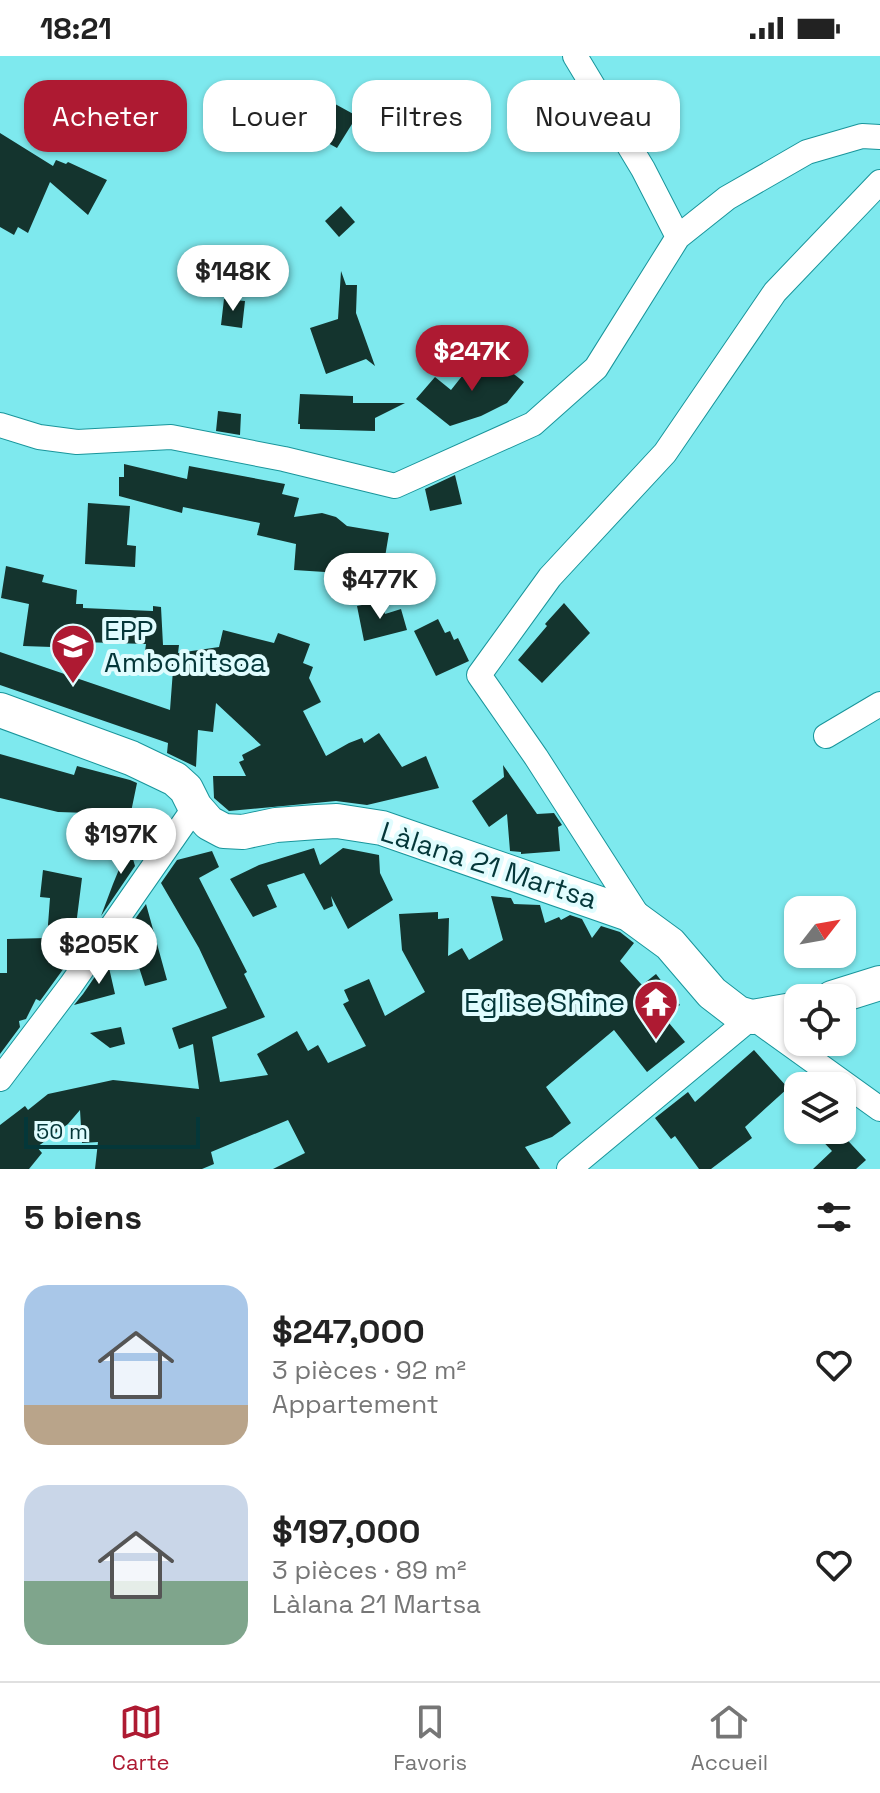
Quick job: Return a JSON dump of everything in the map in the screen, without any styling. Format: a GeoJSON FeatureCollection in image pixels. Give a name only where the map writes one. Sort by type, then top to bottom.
{"type":"FeatureCollection","features":[{"type":"Feature","properties":{"kind":"street"},"geometry":{"type":"LineString","coordinates":[[575,56],[643,169],[678,237]]}},
{"type":"Feature","properties":{"kind":"street"},"geometry":{"type":"LineString","coordinates":[[0,425],[39,437],[77,442],[171,437],[284,459],[395,486],[533,424],[596,368],[678,237],[727,198],[807,152],[862,136],[880,137]]}},
{"type":"Feature","properties":{"kind":"street"},"geometry":{"type":"LineString","coordinates":[[642,922],[536,757],[479,675],[550,577],[665,453],[775,292],[880,182]]}},
{"type":"Feature","properties":{"kind":"street"},"geometry":{"type":"LineString","coordinates":[[826,736],[880,704]]}},
{"type":"Feature","properties":{"kind":"street","name":"Làlana 21 Martsa"},"geometry":{"type":"LineString","coordinates":[[0,710],[131,758],[175,779],[186,789],[195,807],[209,823],[224,831],[243,832],[276,825],[337,821],[382,828],[614,907],[642,922],[670,944],[712,993],[738,1013],[752,1017]]}},
{"type":"Feature","properties":{"kind":"street"},"geometry":{"type":"LineString","coordinates":[[0,1079],[71,985],[195,807]]}},
{"type":"Feature","properties":{"kind":"street"},"geometry":{"type":"LineString","coordinates":[[856,990],[880,983]]}},
{"type":"Feature","properties":{"kind":"street"},"geometry":{"type":"LineString","coordinates":[[569,1169],[752,1017],[784,1011]]}},
{"type":"Feature","properties":{"kind":"street"},"geometry":{"type":"LineString","coordinates":[[752,1017],[880,1109]]}},
{"type":"Feature","properties":{"kind":"building"},"geometry":{"type":"Polygon","coordinates":[[[336,104],[352,113],[352,124],[337,148],[336,104]]]}},
{"type":"Feature","properties":{"kind":"building"},"geometry":{"type":"Polygon","coordinates":[[[0,133],[24,148],[24,152],[31,152],[53,166],[56,160],[68,162],[107,180],[88,215],[50,182],[28,233],[18,227],[14,235],[0,227],[0,133]]]}},
{"type":"Feature","properties":{"kind":"building"},"geometry":{"type":"Polygon","coordinates":[[[341,206],[355,222],[339,237],[325,221],[341,206]]]}},
{"type":"Feature","properties":{"kind":"building"},"geometry":{"type":"Polygon","coordinates":[[[341,271],[346,285],[357,285],[356,313],[375,366],[366,359],[326,374],[310,328],[338,319],[341,271]]]}},
{"type":"Feature","properties":{"kind":"building"},"geometry":{"type":"Polygon","coordinates":[[[224,299],[245,301],[242,328],[221,325],[224,299]]]}},
{"type":"Feature","properties":{"kind":"building"},"geometry":{"type":"Polygon","coordinates":[[[491,356],[524,382],[507,403],[450,426],[416,399],[435,377],[451,390],[470,366],[478,373],[491,356]]]}},
{"type":"Feature","properties":{"kind":"building"},"geometry":{"type":"Polygon","coordinates":[[[300,394],[353,396],[353,403],[405,403],[375,418],[375,431],[300,429],[300,394]]]}},
{"type":"Feature","properties":{"kind":"building"},"geometry":{"type":"Polygon","coordinates":[[[218,411],[241,414],[240,435],[216,431],[218,411]]]}},
{"type":"Feature","properties":{"kind":"building"},"geometry":{"type":"Polygon","coordinates":[[[124,464],[187,479],[189,466],[285,484],[282,494],[299,498],[294,517],[322,513],[336,517],[347,526],[389,533],[381,581],[294,570],[296,544],[257,535],[260,523],[183,507],[182,513],[119,496],[119,477],[124,477],[124,464]]]}},
{"type":"Feature","properties":{"kind":"building"},"geometry":{"type":"Polygon","coordinates":[[[455,475],[462,504],[430,511],[425,489],[455,475]]]}},
{"type":"Feature","properties":{"kind":"building"},"geometry":{"type":"Polygon","coordinates":[[[88,503],[130,506],[127,545],[136,546],[135,567],[85,564],[88,503]]]}},
{"type":"Feature","properties":{"kind":"building"},"geometry":{"type":"Polygon","coordinates":[[[6,566],[44,575],[42,582],[77,590],[76,604],[83,604],[83,608],[153,611],[153,606],[161,607],[163,645],[179,645],[178,653],[219,647],[223,630],[274,643],[278,633],[310,644],[303,663],[313,667],[309,678],[321,702],[303,711],[326,756],[362,738],[364,743],[379,733],[402,767],[426,756],[439,788],[367,805],[336,801],[229,811],[214,798],[213,776],[246,776],[239,762],[244,760],[242,755],[261,745],[216,703],[213,732],[198,730],[196,767],[167,753],[168,743],[0,685],[0,652],[170,710],[173,670],[133,664],[133,660],[144,659],[146,644],[81,642],[81,648],[23,646],[29,604],[1,598],[6,566]]]}},
{"type":"Feature","properties":{"kind":"building"},"geometry":{"type":"Polygon","coordinates":[[[381,601],[385,614],[401,609],[407,630],[364,641],[357,606],[381,601]]]}},
{"type":"Feature","properties":{"kind":"building"},"geometry":{"type":"Polygon","coordinates":[[[564,603],[590,633],[542,683],[518,660],[564,603]]]}},
{"type":"Feature","properties":{"kind":"building"},"geometry":{"type":"Polygon","coordinates":[[[438,619],[445,633],[450,631],[454,640],[458,638],[469,661],[436,676],[414,631],[438,619]]]}},
{"type":"Feature","properties":{"kind":"building"},"geometry":{"type":"Polygon","coordinates":[[[0,754],[74,775],[77,766],[137,783],[131,812],[164,825],[144,854],[120,814],[58,812],[0,798],[0,754]]]}},
{"type":"Feature","properties":{"kind":"building"},"geometry":{"type":"Polygon","coordinates":[[[503,765],[537,814],[554,813],[562,825],[558,827],[560,851],[521,854],[510,851],[507,814],[489,827],[472,801],[504,777],[503,765]]]}},
{"type":"Feature","properties":{"kind":"building"},"geometry":{"type":"Polygon","coordinates":[[[129,845],[135,866],[101,916],[113,884],[129,845]]]}},
{"type":"Feature","properties":{"kind":"building"},"geometry":{"type":"Polygon","coordinates":[[[314,848],[320,865],[343,848],[379,855],[380,873],[393,900],[348,929],[331,896],[333,906],[324,910],[304,873],[267,885],[277,907],[253,917],[230,879],[259,865],[314,848]]]}},
{"type":"Feature","properties":{"kind":"building"},"geometry":{"type":"Polygon","coordinates":[[[212,851],[219,867],[199,878],[247,972],[244,974],[265,1017],[212,1037],[220,1082],[268,1075],[257,1054],[297,1031],[308,1051],[318,1045],[328,1063],[366,1046],[343,1004],[349,1001],[344,990],[369,979],[385,1016],[425,992],[402,950],[399,914],[438,912],[438,919],[449,918],[448,956],[462,948],[469,960],[503,940],[491,896],[511,898],[514,904],[540,905],[545,923],[570,915],[582,919],[592,938],[601,926],[620,932],[634,943],[620,961],[642,985],[656,974],[680,1005],[664,1017],[685,1042],[647,1072],[614,1030],[546,1087],[571,1123],[552,1137],[525,1147],[540,1169],[273,1169],[305,1153],[288,1120],[211,1152],[214,1164],[202,1169],[95,1169],[98,1142],[82,1143],[80,1110],[68,1124],[37,1147],[42,1153],[29,1169],[0,1169],[0,1125],[25,1106],[28,1110],[48,1094],[113,1080],[199,1089],[193,1044],[179,1049],[172,1028],[227,1008],[199,948],[161,883],[177,860],[212,851]]]}},
{"type":"Feature","properties":{"kind":"building"},"geometry":{"type":"Polygon","coordinates":[[[43,870],[82,878],[72,957],[40,1001],[36,999],[26,1019],[19,1021],[20,1027],[0,1054],[0,973],[7,973],[7,939],[47,938],[50,898],[40,897],[43,870]]]}},
{"type":"Feature","properties":{"kind":"building"},"geometry":{"type":"Polygon","coordinates":[[[146,904],[167,980],[145,986],[127,930],[146,904]]]}},
{"type":"Feature","properties":{"kind":"building"},"geometry":{"type":"Polygon","coordinates":[[[107,959],[115,994],[74,1005],[83,994],[107,959]]]}},
{"type":"Feature","properties":{"kind":"building"},"geometry":{"type":"Polygon","coordinates":[[[121,1027],[125,1044],[110,1048],[90,1033],[121,1027]]]}},
{"type":"Feature","properties":{"kind":"building"},"geometry":{"type":"Polygon","coordinates":[[[754,1050],[784,1084],[784,1092],[745,1127],[752,1138],[711,1169],[699,1169],[675,1136],[671,1139],[655,1118],[688,1092],[695,1102],[754,1050]]]}},
{"type":"Feature","properties":{"kind":"building"},"geometry":{"type":"Polygon","coordinates":[[[825,1144],[851,1144],[866,1160],[856,1169],[813,1169],[832,1151],[825,1144]]]}},
{"type":"Feature","properties":{"kind":"place","name":"EPP Ambohitsoa"},"geometry":{"type":"Point","coordinates":[73,685]}},
{"type":"Feature","properties":{"kind":"place","name":"Eglise Shine"},"geometry":{"type":"Point","coordinates":[656,1041]}}]}
